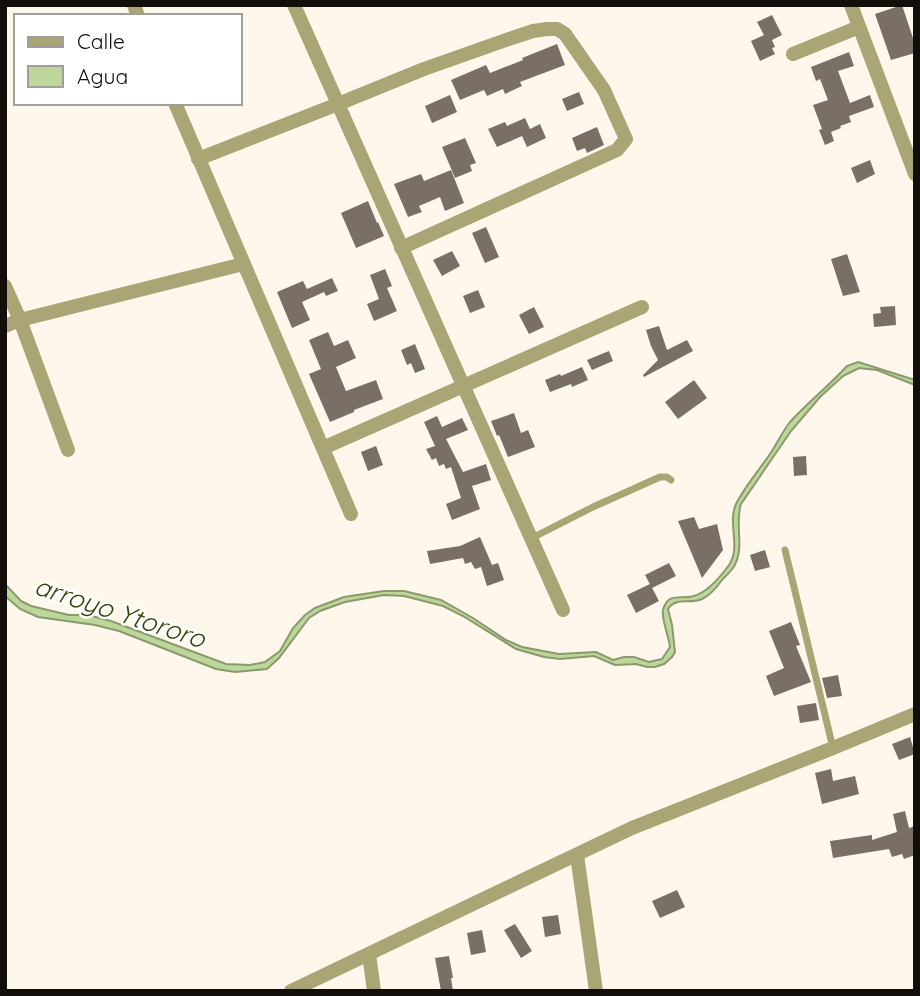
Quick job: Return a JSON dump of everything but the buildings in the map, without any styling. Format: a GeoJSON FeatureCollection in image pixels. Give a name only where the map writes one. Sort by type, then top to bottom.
{"type":"FeatureCollection","features":[{"type":"Feature","properties":{"kind":"street"},"geometry":{"type":"LineString","coordinates":[[293,5],[563,610]]}},
{"type":"Feature","properties":{"kind":"street"},"geometry":{"type":"LineString","coordinates":[[851,5],[915,174]]}},
{"type":"Feature","properties":{"kind":"street"},"geometry":{"type":"LineString","coordinates":[[793,54],[859,27]]}},
{"type":"Feature","properties":{"kind":"street"},"geometry":{"type":"LineString","coordinates":[[198,159],[424,69],[506,40],[533,31],[556,29],[565,34],[604,90],[626,139],[617,150],[401,248]]}},
{"type":"Feature","properties":{"kind":"street"},"geometry":{"type":"LineString","coordinates":[[176,105],[351,514]]}},
{"type":"Feature","properties":{"kind":"street"},"geometry":{"type":"LineString","coordinates":[[5,326],[243,264]]}},
{"type":"Feature","properties":{"kind":"street"},"geometry":{"type":"LineString","coordinates":[[5,286],[68,450]]}},
{"type":"Feature","properties":{"kind":"street"},"geometry":{"type":"LineString","coordinates":[[323,448],[642,307]]}},
{"type":"Feature","properties":{"kind":"street"},"geometry":{"type":"LineString","coordinates":[[291,991],[632,828],[915,714]]}},
{"type":"Feature","properties":{"kind":"street"},"geometry":{"type":"LineString","coordinates":[[577,855],[596,991]]}},
{"type":"Feature","properties":{"kind":"street"},"geometry":{"type":"LineString","coordinates":[[369,954],[374,991]]}},
{"type":"Feature","properties":{"kind":"lane"},"geometry":{"type":"LineString","coordinates":[[531,539],[660,477],[671,480]]}},
{"type":"Feature","properties":{"kind":"lane"},"geometry":{"type":"LineString","coordinates":[[785,550],[833,748]]}},
{"type":"Feature","properties":{"kind":"water"},"geometry":{"type":"Polygon","coordinates":[[[858,362],[915,380],[915,385],[877,370],[859,368],[843,376],[820,397],[791,431],[741,504],[739,553],[733,568],[714,591],[705,597],[697,601],[675,603],[668,609],[675,652],[664,664],[655,667],[615,665],[594,656],[560,659],[544,657],[516,649],[443,606],[404,596],[384,595],[345,602],[320,611],[309,618],[279,658],[267,669],[235,672],[216,669],[119,631],[38,617],[20,609],[5,596],[5,584],[21,601],[31,606],[111,621],[226,664],[250,665],[265,662],[280,651],[293,628],[315,608],[344,597],[384,591],[404,591],[441,600],[522,647],[559,654],[596,652],[613,660],[624,657],[649,662],[662,659],[670,647],[663,618],[665,604],[672,598],[699,594],[726,569],[733,558],[734,510],[744,490],[790,422],[847,366],[858,362]]]}},
{"type":"Feature","properties":{"kind":"water label","name":"arroyo Ytororo"},"geometry":{"type":"Point","coordinates":[120,612]}}]}
